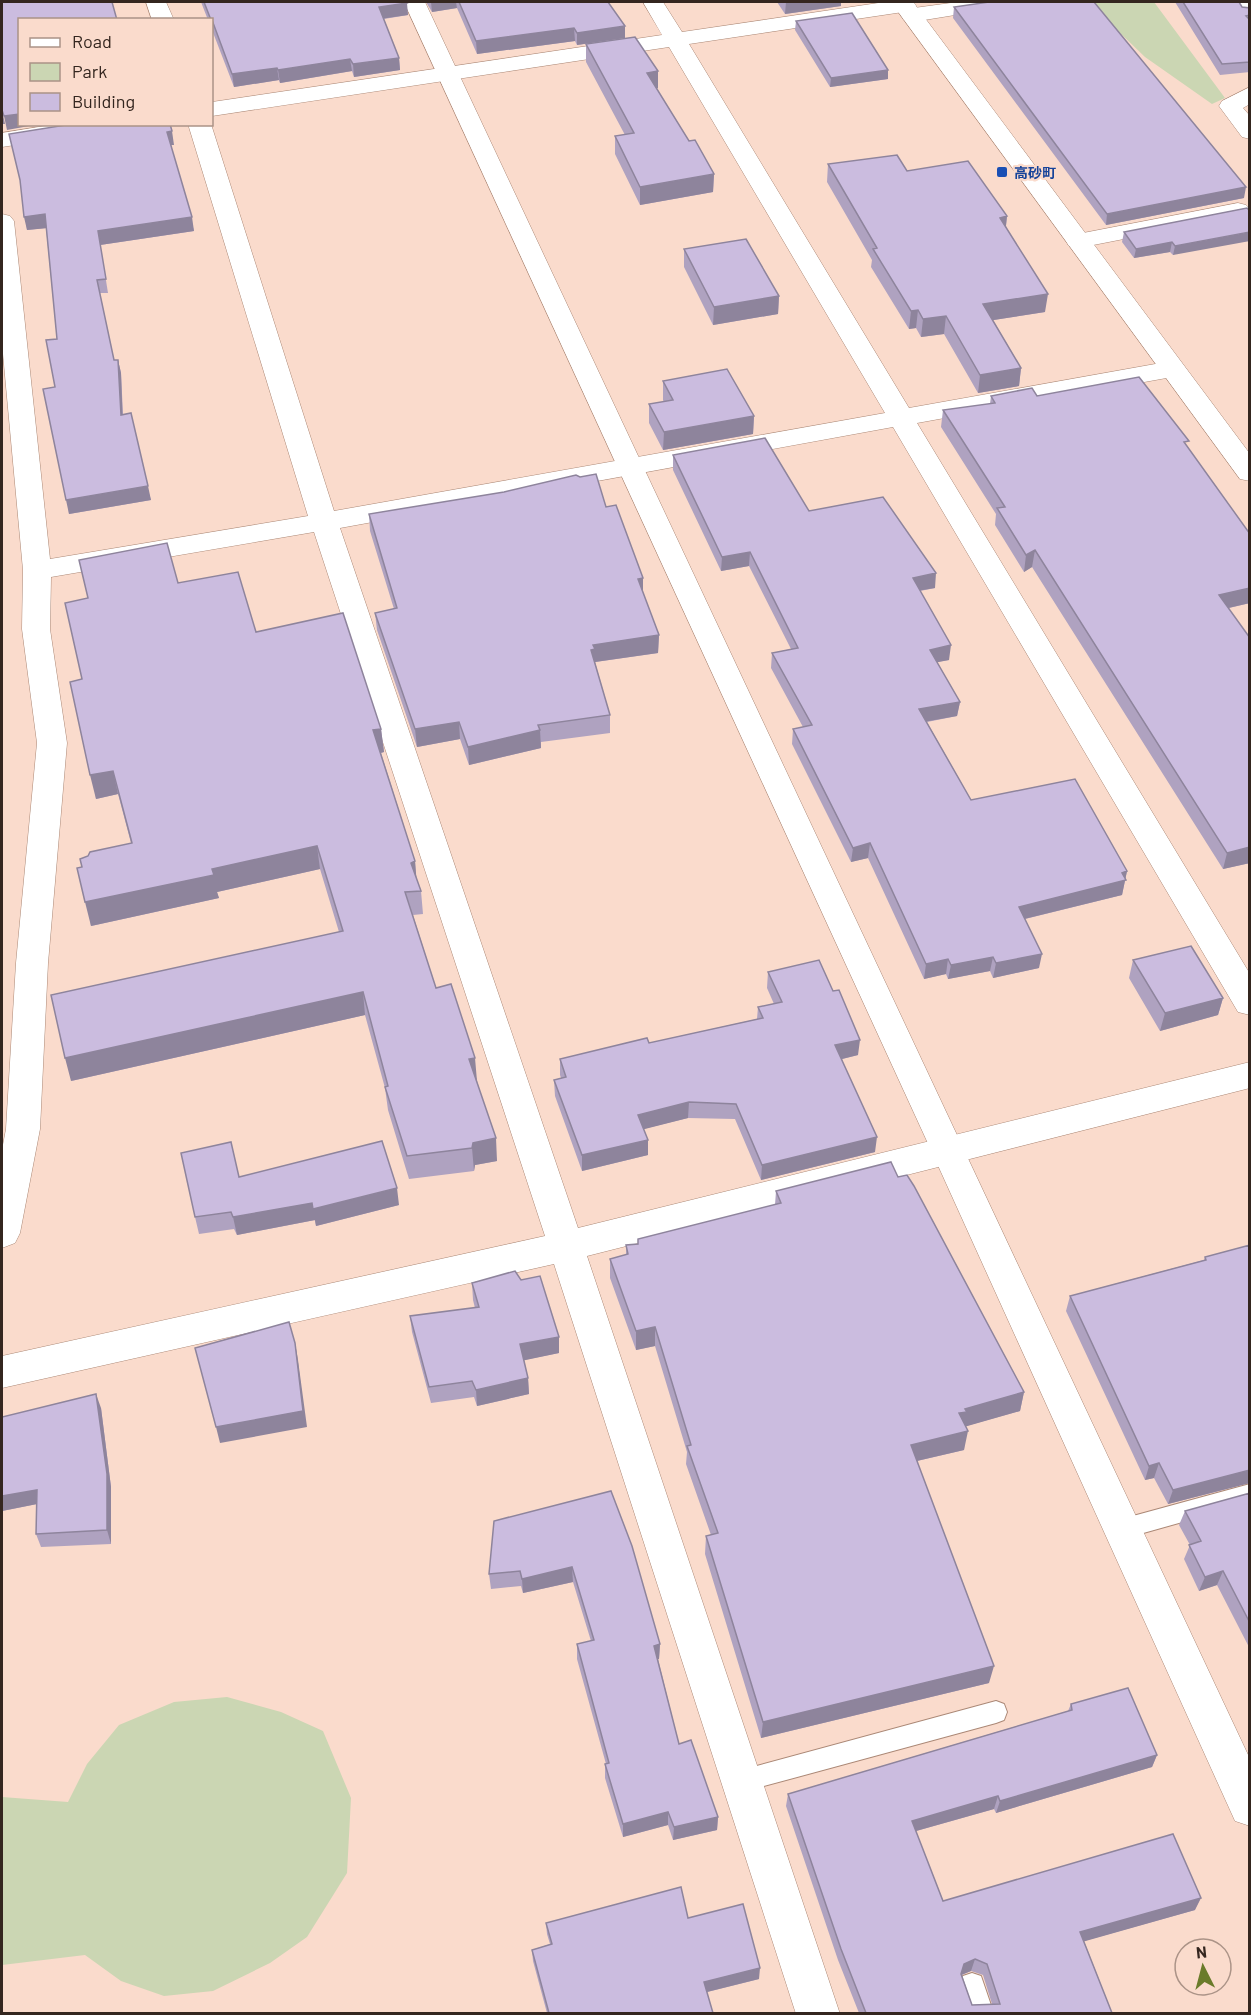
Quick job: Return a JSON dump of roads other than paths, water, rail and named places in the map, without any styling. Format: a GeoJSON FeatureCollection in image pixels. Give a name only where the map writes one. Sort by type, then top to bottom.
{"type":"FeatureCollection","features":[{"type":"Feature","properties":{"kind":"street"},"geometry":{"type":"LineString","coordinates":[[156,2],[162,18]]}},
{"type":"Feature","properties":{"kind":"street"},"geometry":{"type":"LineString","coordinates":[[414,2],[948,1150],[1250,1806]]}},
{"type":"Feature","properties":{"kind":"street"},"geometry":{"type":"LineString","coordinates":[[653,2],[1250,1003]]}},
{"type":"Feature","properties":{"kind":"street"},"geometry":{"type":"LineString","coordinates":[[213,109],[906,8],[998,2]]}},
{"type":"Feature","properties":{"kind":"street"},"geometry":{"type":"LineString","coordinates":[[1243,2],[1250,11]]}},
{"type":"Feature","properties":{"kind":"street"},"geometry":{"type":"LineString","coordinates":[[906,8],[1250,473]]}},
{"type":"Feature","properties":{"kind":"street"},"geometry":{"type":"LineString","coordinates":[[1250,94],[1230,106],[1250,132]]}},
{"type":"Feature","properties":{"kind":"street"},"geometry":{"type":"LineString","coordinates":[[2,140],[92,126]]}},
{"type":"Feature","properties":{"kind":"street"},"geometry":{"type":"LineString","coordinates":[[200,126],[324,522],[566,1246],[818,2013]]}},
{"type":"Feature","properties":{"kind":"street"},"geometry":{"type":"LineString","coordinates":[[1078,241],[1242,209]]}},
{"type":"Feature","properties":{"kind":"street"},"geometry":{"type":"LineString","coordinates":[[2,221],[37,570],[36,629],[52,743],[32,963],[23,1129],[2,1233]]}},
{"type":"Feature","properties":{"kind":"street"},"geometry":{"type":"LineString","coordinates":[[37,570],[324,522],[1172,369]]}},
{"type":"Feature","properties":{"kind":"street"},"geometry":{"type":"LineString","coordinates":[[2,1371],[566,1246],[1250,1075]]}},
{"type":"Feature","properties":{"kind":"lane"},"geometry":{"type":"LineString","coordinates":[[1122,1529],[1250,1493]]}},
{"type":"Feature","properties":{"kind":"lane"},"geometry":{"type":"LineString","coordinates":[[742,1781],[996,1712]]}},
{"type":"Feature","properties":{"kind":"lane"},"geometry":{"type":"LineString","coordinates":[[972,1985],[982,2013]]}},
{"type":"Feature","properties":{"kind":"place","name":"高砂町"},"geometry":{"type":"Point","coordinates":[1002,172]}}]}
